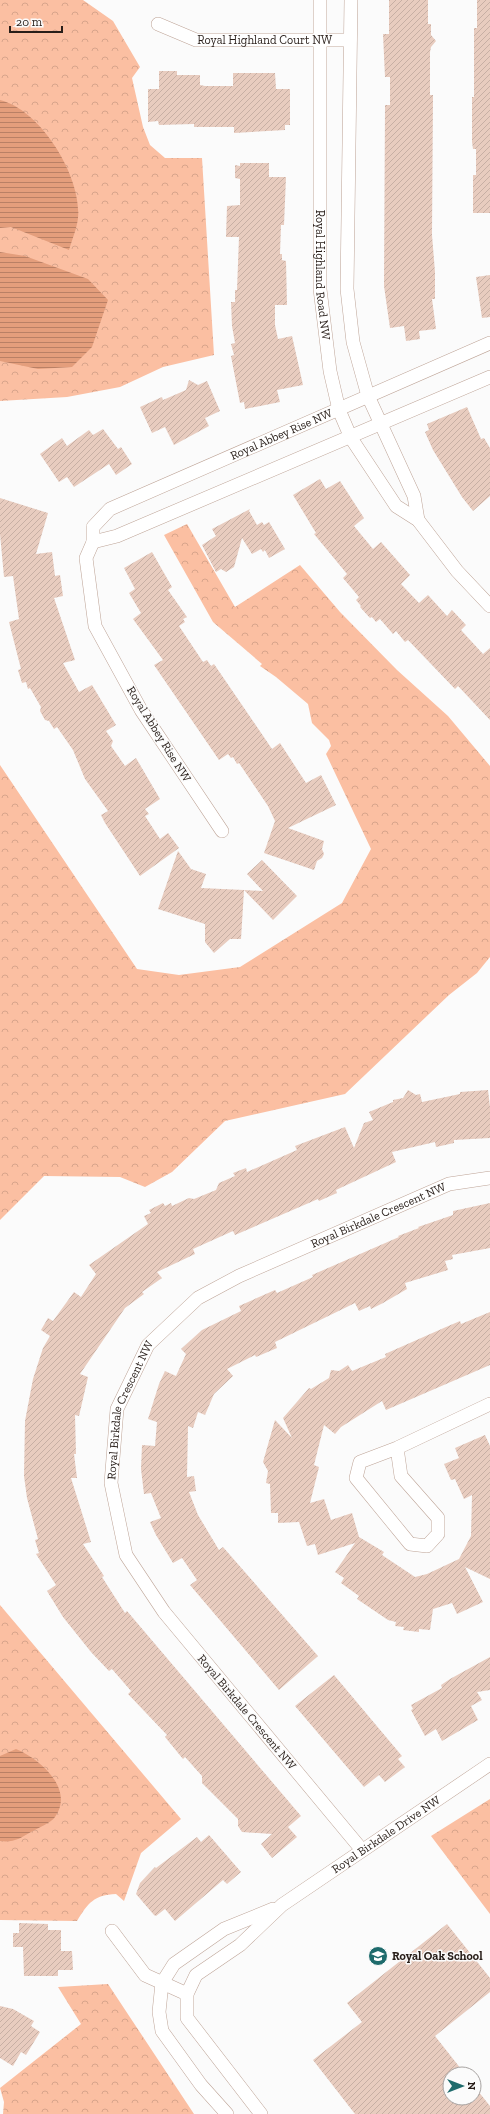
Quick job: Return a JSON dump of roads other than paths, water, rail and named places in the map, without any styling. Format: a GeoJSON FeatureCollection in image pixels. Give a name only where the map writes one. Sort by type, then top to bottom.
{"type":"FeatureCollection","features":[{"type":"Feature","properties":{"kind":"street","name":"Royal Highland Road NW"},"geometry":{"type":"LineString","coordinates":[[320,0],[320,289],[330,371],[338,410],[351,438],[396,506],[418,520],[457,571],[490,606]]}},
{"type":"Feature","properties":{"kind":"street","name":"Royal Highland Road NW"},"geometry":{"type":"LineString","coordinates":[[351,0],[347,289],[353,342],[368,396],[414,496],[418,520]]}},
{"type":"Feature","properties":{"kind":"street","name":"Royal Highland Court NW"},"geometry":{"type":"LineString","coordinates":[[158,24],[196,40],[350,40]]}},
{"type":"Feature","properties":{"kind":"street","name":"Royal Abbey Rise NW"},"geometry":{"type":"LineString","coordinates":[[222,831],[141,710],[95,626],[86,558],[93,542],[93,527],[110,509],[490,344]]}},
{"type":"Feature","properties":{"kind":"street"},"geometry":{"type":"LineString","coordinates":[[93,542],[116,536],[490,378]]}},
{"type":"Feature","properties":{"kind":"street","name":"Royal Birkdale Crescent NW"},"geometry":{"type":"LineString","coordinates":[[362,1850],[164,1612],[126,1555],[111,1484],[117,1409],[148,1345],[198,1298],[239,1276],[448,1184],[490,1178]]}},
{"type":"Feature","properties":{"kind":"street"},"geometry":{"type":"LineString","coordinates":[[397,1448],[401,1476],[438,1518],[438,1534],[427,1546],[410,1544],[356,1478],[360,1462],[397,1448],[490,1404]]}},
{"type":"Feature","properties":{"kind":"street","name":"Royal Birkdale Drive NW"},"geometry":{"type":"LineString","coordinates":[[187,1994],[196,1975],[240,1945],[282,1905],[490,1764]]}},
{"type":"Feature","properties":{"kind":"street","name":"Royal Birkdale Drive NW"},"geometry":{"type":"LineString","coordinates":[[162,1983],[174,1964],[224,1929],[282,1905]]}},
{"type":"Feature","properties":{"kind":"street"},"geometry":{"type":"LineString","coordinates":[[112,1931],[145,1975],[187,1994],[187,2018],[261,2114]]}},
{"type":"Feature","properties":{"kind":"street"},"geometry":{"type":"LineString","coordinates":[[162,1983],[159,2012],[162,2031],[201,2085],[227,2114]]}},
{"type":"Feature","properties":{"kind":"place","name":"Royal Oak School"},"geometry":{"type":"Point","coordinates":[378,1956]}}]}
